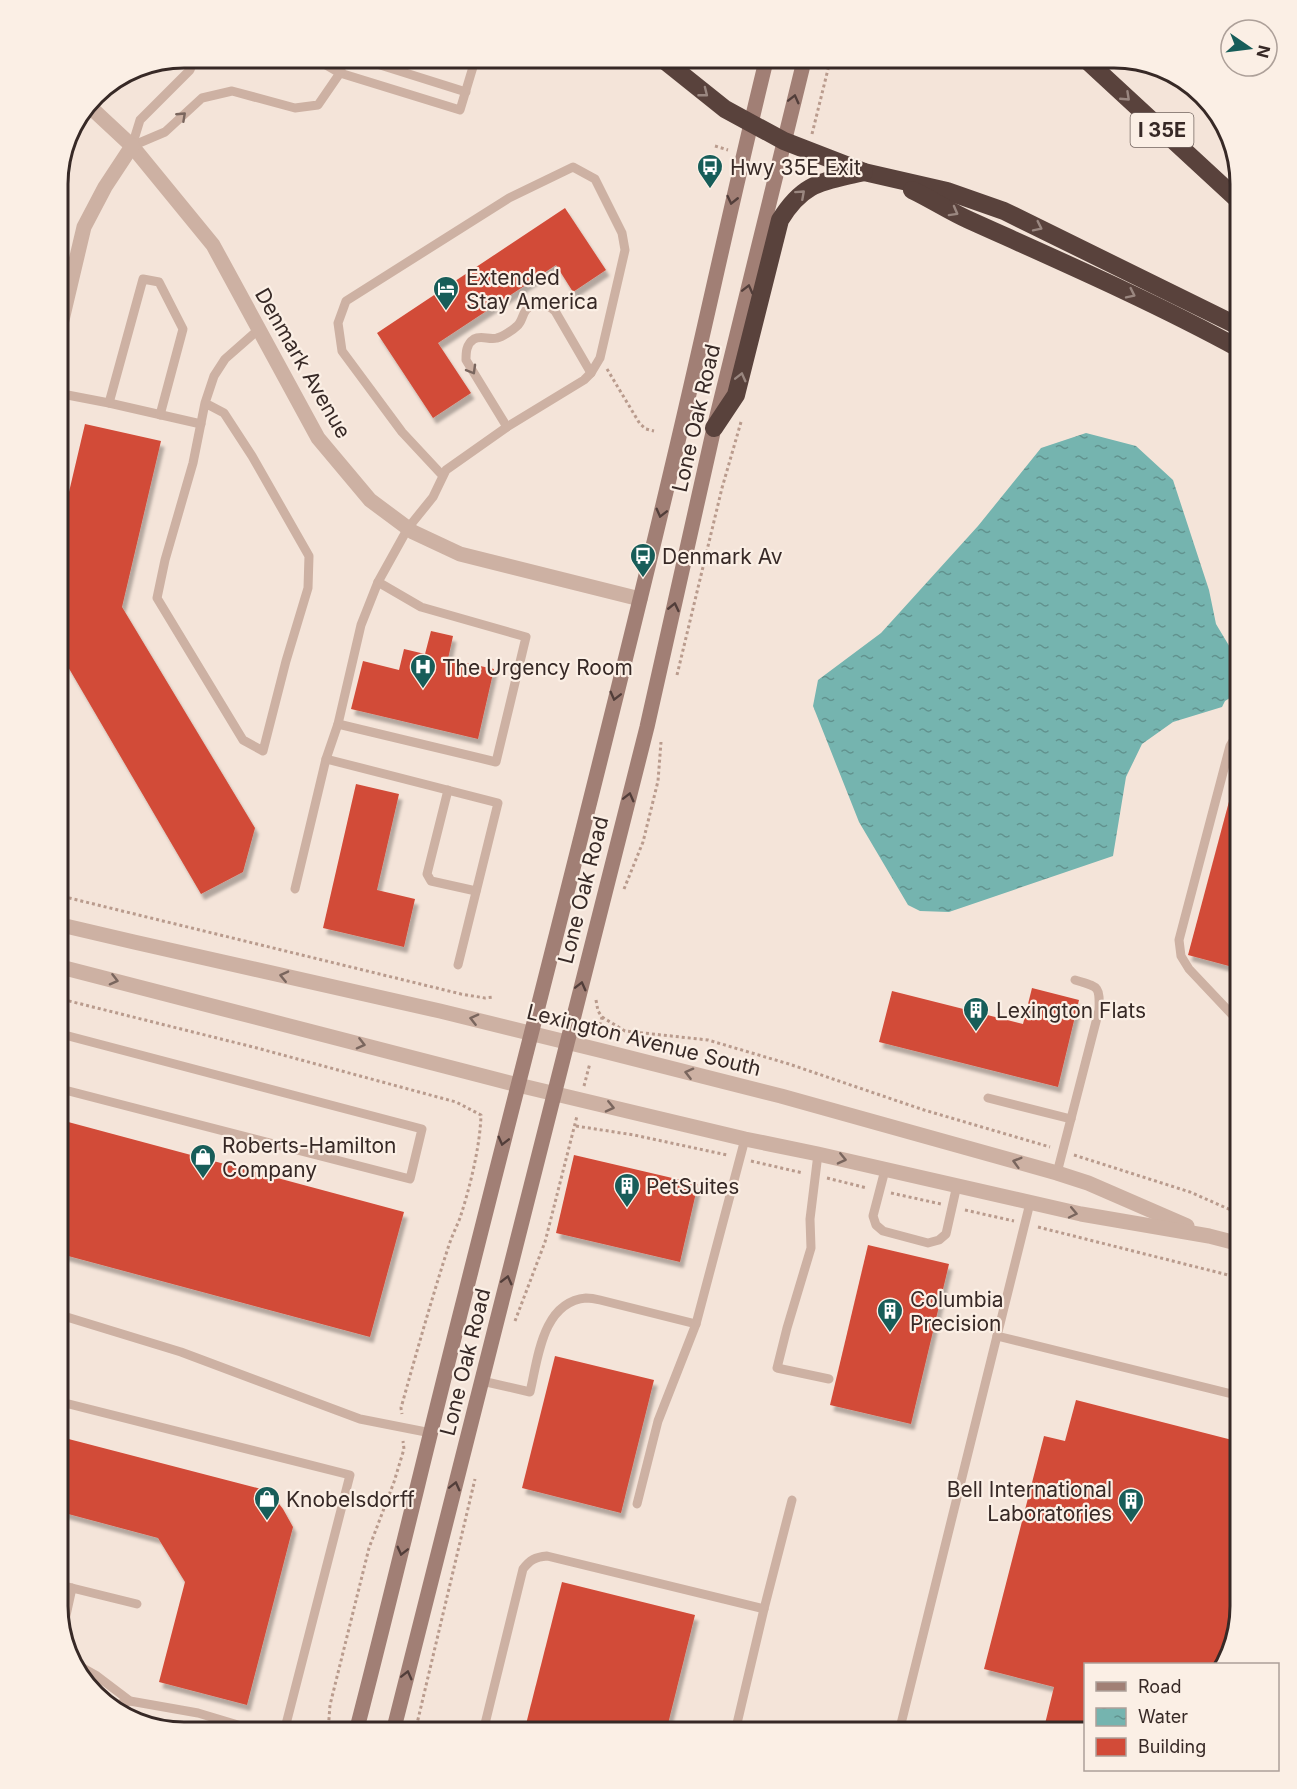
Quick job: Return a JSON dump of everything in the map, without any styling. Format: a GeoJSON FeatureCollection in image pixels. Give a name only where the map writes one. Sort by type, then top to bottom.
{"type":"FeatureCollection","features":[{"type":"Feature","properties":{"kind":"highway"},"geometry":{"type":"LineString","coordinates":[[674,68],[725,109],[784,141],[864,172],[947,191],[1004,211],[1230,322]]}},
{"type":"Feature","properties":{"kind":"highway","name":"I 35E"},"geometry":{"type":"LineString","coordinates":[[1095,68],[1230,193]]}},
{"type":"Feature","properties":{"kind":"highway"},"geometry":{"type":"LineString","coordinates":[[714,428],[736,395],[780,220],[789,206],[810,187],[864,172]]}},
{"type":"Feature","properties":{"kind":"highway"},"geometry":{"type":"LineString","coordinates":[[884,176],[966,219],[1115,286],[1230,344]]}},
{"type":"Feature","properties":{"kind":"main road","name":"Lone Oak Road"},"geometry":{"type":"LineString","coordinates":[[359,1721],[640,599],[764,68]]}},
{"type":"Feature","properties":{"kind":"main road","name":"Lone Oak Road"},"geometry":{"type":"LineString","coordinates":[[396,1721],[646,727],[714,428],[802,68]]}},
{"type":"Feature","properties":{"kind":"street","name":"Denmark Avenue"},"geometry":{"type":"LineString","coordinates":[[94,111],[132,146],[213,245],[318,438],[370,500],[408,528],[460,554],[640,599]]}},
{"type":"Feature","properties":{"kind":"street"},"geometry":{"type":"LineString","coordinates":[[68,294],[84,226],[105,187],[132,146]]}},
{"type":"Feature","properties":{"kind":"street","name":"Lexington Avenue South"},"geometry":{"type":"LineString","coordinates":[[68,927],[567,1042],[780,1096],[1088,1183],[1209,1236]]}},
{"type":"Feature","properties":{"kind":"street","name":"Lexington Avenue South"},"geometry":{"type":"LineString","coordinates":[[68,969],[518,1085],[745,1139],[1081,1214],[1230,1241]]}},
{"type":"Feature","properties":{"kind":"lane"},"geometry":{"type":"LineString","coordinates":[[132,146],[140,120],[191,68]]}},
{"type":"Feature","properties":{"kind":"lane"},"geometry":{"type":"LineString","coordinates":[[331,68],[340,73],[460,110],[473,68]]}},
{"type":"Feature","properties":{"kind":"lane"},"geometry":{"type":"LineString","coordinates":[[132,146],[165,132],[201,98],[232,91],[295,108],[318,105],[341,68]]}},
{"type":"Feature","properties":{"kind":"lane"},"geometry":{"type":"LineString","coordinates":[[390,68],[466,92]]}},
{"type":"Feature","properties":{"kind":"lane"},"geometry":{"type":"LineString","coordinates":[[295,889],[361,625],[378,582],[408,528],[433,497],[446,470],[507,427],[585,380],[600,357],[625,250],[622,233],[595,179],[573,167],[509,198],[346,301],[338,323],[342,351],[402,432],[443,476]]}},
{"type":"Feature","properties":{"kind":"lane"},"geometry":{"type":"LineString","coordinates":[[109,403],[143,279],[159,282],[183,329],[160,415]]}},
{"type":"Feature","properties":{"kind":"lane"},"geometry":{"type":"LineString","coordinates":[[507,427],[466,360],[468,344],[474,339],[498,338],[519,326],[527,308],[543,303],[555,311],[591,373]]}},
{"type":"Feature","properties":{"kind":"lane"},"geometry":{"type":"LineString","coordinates":[[205,403],[224,413],[252,456],[309,556],[308,588],[263,751],[243,740],[156,598],[193,463],[205,403],[214,376],[225,359],[259,329]]}},
{"type":"Feature","properties":{"kind":"lane"},"geometry":{"type":"LineString","coordinates":[[68,395],[201,424]]}},
{"type":"Feature","properties":{"kind":"lane"},"geometry":{"type":"LineString","coordinates":[[338,724],[496,762],[526,637],[421,607],[378,582]]}},
{"type":"Feature","properties":{"kind":"lane"},"geometry":{"type":"LineString","coordinates":[[1230,746],[1179,940],[1180,956],[1189,969],[1230,1012]]}},
{"type":"Feature","properties":{"kind":"lane"},"geometry":{"type":"LineString","coordinates":[[326,759],[498,803],[458,964]]}},
{"type":"Feature","properties":{"kind":"lane"},"geometry":{"type":"LineString","coordinates":[[448,790],[427,873],[431,881],[476,891]]}},
{"type":"Feature","properties":{"kind":"lane"},"geometry":{"type":"LineString","coordinates":[[1057,1173],[1099,1010],[1100,994],[1095,986],[1075,980]]}},
{"type":"Feature","properties":{"kind":"lane"},"geometry":{"type":"LineString","coordinates":[[68,1036],[423,1129],[410,1179],[68,1091]]}},
{"type":"Feature","properties":{"kind":"lane"},"geometry":{"type":"LineString","coordinates":[[988,1098],[1071,1119]]}},
{"type":"Feature","properties":{"kind":"lane"},"geometry":{"type":"LineString","coordinates":[[637,1504],[658,1421],[696,1324],[745,1139]]}},
{"type":"Feature","properties":{"kind":"lane"},"geometry":{"type":"LineString","coordinates":[[818,1154],[810,1219],[810,1248],[777,1368],[829,1379]]}},
{"type":"Feature","properties":{"kind":"lane"},"geometry":{"type":"LineString","coordinates":[[885,1170],[873,1216],[876,1225],[883,1232],[928,1243],[939,1240],[946,1234],[957,1185]]}},
{"type":"Feature","properties":{"kind":"lane"},"geometry":{"type":"LineString","coordinates":[[902,1722],[1030,1203]]}},
{"type":"Feature","properties":{"kind":"lane"},"geometry":{"type":"LineString","coordinates":[[482,1381],[530,1392],[546,1330],[553,1318],[561,1309],[586,1298],[696,1324]]}},
{"type":"Feature","properties":{"kind":"lane"},"geometry":{"type":"LineString","coordinates":[[68,1317],[181,1352],[360,1419],[431,1433]]}},
{"type":"Feature","properties":{"kind":"lane"},"geometry":{"type":"LineString","coordinates":[[997,1336],[1230,1394]]}},
{"type":"Feature","properties":{"kind":"lane"},"geometry":{"type":"LineString","coordinates":[[68,1404],[350,1475],[287,1721]]}},
{"type":"Feature","properties":{"kind":"lane"},"geometry":{"type":"LineString","coordinates":[[737,1722],[792,1500]]}},
{"type":"Feature","properties":{"kind":"lane"},"geometry":{"type":"LineString","coordinates":[[486,1721],[523,1569],[529,1561],[537,1557],[547,1557],[764,1609]]}},
{"type":"Feature","properties":{"kind":"lane"},"geometry":{"type":"LineString","coordinates":[[68,1587],[137,1604]]}},
{"type":"Feature","properties":{"kind":"lane"},"geometry":{"type":"LineString","coordinates":[[68,1606],[72,1588]]}},
{"type":"Feature","properties":{"kind":"lane"},"geometry":{"type":"LineString","coordinates":[[89,1671],[130,1701]]}},
{"type":"Feature","properties":{"kind":"lane"},"geometry":{"type":"LineString","coordinates":[[121,1703],[130,1701],[198,1713],[225,1721]]}},
{"type":"Feature","properties":{"kind":"path"},"geometry":{"type":"LineString","coordinates":[[806,150],[828,68]]}},
{"type":"Feature","properties":{"kind":"path"},"geometry":{"type":"LineString","coordinates":[[600,357],[640,424],[654,431]]}},
{"type":"Feature","properties":{"kind":"path"},"geometry":{"type":"LineString","coordinates":[[675,682],[722,488],[743,414]]}},
{"type":"Feature","properties":{"kind":"path"},"geometry":{"type":"LineString","coordinates":[[624,891],[643,842],[658,781],[662,739]]}},
{"type":"Feature","properties":{"kind":"path"},"geometry":{"type":"LineString","coordinates":[[68,898],[461,994],[484,998],[493,997]]}},
{"type":"Feature","properties":{"kind":"path"},"geometry":{"type":"LineString","coordinates":[[595,997],[602,1017],[625,1031],[708,1040],[1190,1192],[1230,1210]]}},
{"type":"Feature","properties":{"kind":"path"},"geometry":{"type":"LineString","coordinates":[[68,1001],[257,1048],[456,1102],[481,1114]]}},
{"type":"Feature","properties":{"kind":"path"},"geometry":{"type":"LineString","coordinates":[[512,1331],[545,1242],[602,1017]]}},
{"type":"Feature","properties":{"kind":"path"},"geometry":{"type":"LineString","coordinates":[[576,1126],[634,1135],[816,1175],[1230,1275]]}},
{"type":"Feature","properties":{"kind":"path"},"geometry":{"type":"LineString","coordinates":[[418,1721],[477,1473]]}},
{"type":"Feature","properties":{"kind":"water"},"geometry":{"type":"Polygon","coordinates":[[[1086,433],[1136,446],[1173,480],[1209,590],[1216,624],[1230,647],[1230,698],[1222,707],[1173,722],[1142,744],[1126,777],[1113,856],[949,912],[920,911],[908,905],[859,822],[813,706],[818,680],[881,633],[978,526],[1041,448],[1086,433]]]}},
{"type":"Feature","properties":{"kind":"building","name":"Extended Stay America"},"geometry":{"type":"Polygon","coordinates":[[[565,208],[606,270],[573,292],[556,265],[438,343],[471,393],[433,418],[377,333],[565,208]]]}},
{"type":"Feature","properties":{"kind":"building"},"geometry":{"type":"Polygon","coordinates":[[[85,424],[161,441],[122,607],[255,828],[243,872],[201,894],[68,667],[68,496],[85,424]]]}},
{"type":"Feature","properties":{"kind":"building","name":"The Urgency Room"},"geometry":{"type":"Polygon","coordinates":[[[431,631],[453,636],[448,659],[494,669],[478,739],[351,709],[363,661],[399,670],[404,649],[425,654],[431,631]]]}},
{"type":"Feature","properties":{"kind":"building"},"geometry":{"type":"Polygon","coordinates":[[[356,784],[399,794],[377,890],[415,899],[404,947],[323,928],[356,784]]]}},
{"type":"Feature","properties":{"kind":"building"},"geometry":{"type":"Polygon","coordinates":[[[1230,798],[1230,966],[1188,955],[1230,798]]]}},
{"type":"Feature","properties":{"kind":"building","name":"Lexington Flats"},"geometry":{"type":"Polygon","coordinates":[[[1032,988],[1079,1000],[1058,1087],[879,1042],[892,991],[1023,1024],[1032,988]]]}},
{"type":"Feature","properties":{"kind":"building"},"geometry":{"type":"Polygon","coordinates":[[[68,1122],[404,1212],[370,1337],[68,1256],[68,1122]]]}},
{"type":"Feature","properties":{"kind":"building","name":"PetSuites"},"geometry":{"type":"Polygon","coordinates":[[[574,1155],[698,1184],[680,1262],[556,1233],[574,1155]]]}},
{"type":"Feature","properties":{"kind":"building","name":"Columbia Precision"},"geometry":{"type":"Polygon","coordinates":[[[868,1245],[949,1264],[911,1424],[830,1405],[868,1245]]]}},
{"type":"Feature","properties":{"kind":"building"},"geometry":{"type":"Polygon","coordinates":[[[555,1356],[654,1380],[621,1513],[522,1488],[555,1356]]]}},
{"type":"Feature","properties":{"kind":"building","name":"Bell International Laboratories"},"geometry":{"type":"Polygon","coordinates":[[[1076,1400],[1230,1439],[1230,1605],[1226,1635],[1221,1650],[1214,1663],[1084,1663],[1084,1722],[1045,1722],[1054,1687],[984,1669],[1044,1436],[1065,1441],[1076,1400]]]}},
{"type":"Feature","properties":{"kind":"building"},"geometry":{"type":"Polygon","coordinates":[[[68,1439],[269,1491],[283,1509],[293,1527],[247,1705],[159,1682],[185,1582],[158,1538],[68,1514],[68,1439]]]}},
{"type":"Feature","properties":{"kind":"building"},"geometry":{"type":"Polygon","coordinates":[[[562,1582],[695,1615],[669,1722],[527,1721],[562,1582]]]}},
{"type":"Feature","properties":{"kind":"place","name":"Hwy 35E Exit"},"geometry":{"type":"Point","coordinates":[710,190]}},
{"type":"Feature","properties":{"kind":"place","name":"Extended Stay America"},"geometry":{"type":"Point","coordinates":[446,312]}},
{"type":"Feature","properties":{"kind":"place","name":"Denmark Av"},"geometry":{"type":"Point","coordinates":[643,579]}},
{"type":"Feature","properties":{"kind":"place","name":"The Urgency Room"},"geometry":{"type":"Point","coordinates":[423,690]}},
{"type":"Feature","properties":{"kind":"place","name":"Lexington Flats"},"geometry":{"type":"Point","coordinates":[976,1033]}},
{"type":"Feature","properties":{"kind":"place","name":"Roberts-Hamilton Company"},"geometry":{"type":"Point","coordinates":[203,1180]}},
{"type":"Feature","properties":{"kind":"place","name":"PetSuites"},"geometry":{"type":"Point","coordinates":[627,1209]}},
{"type":"Feature","properties":{"kind":"place","name":"Columbia Precision"},"geometry":{"type":"Point","coordinates":[890,1334]}},
{"type":"Feature","properties":{"kind":"place","name":"Knobelsdorff"},"geometry":{"type":"Point","coordinates":[267,1522]}},
{"type":"Feature","properties":{"kind":"place","name":"Bell International Laboratories"},"geometry":{"type":"Point","coordinates":[1131,1524]}}]}
